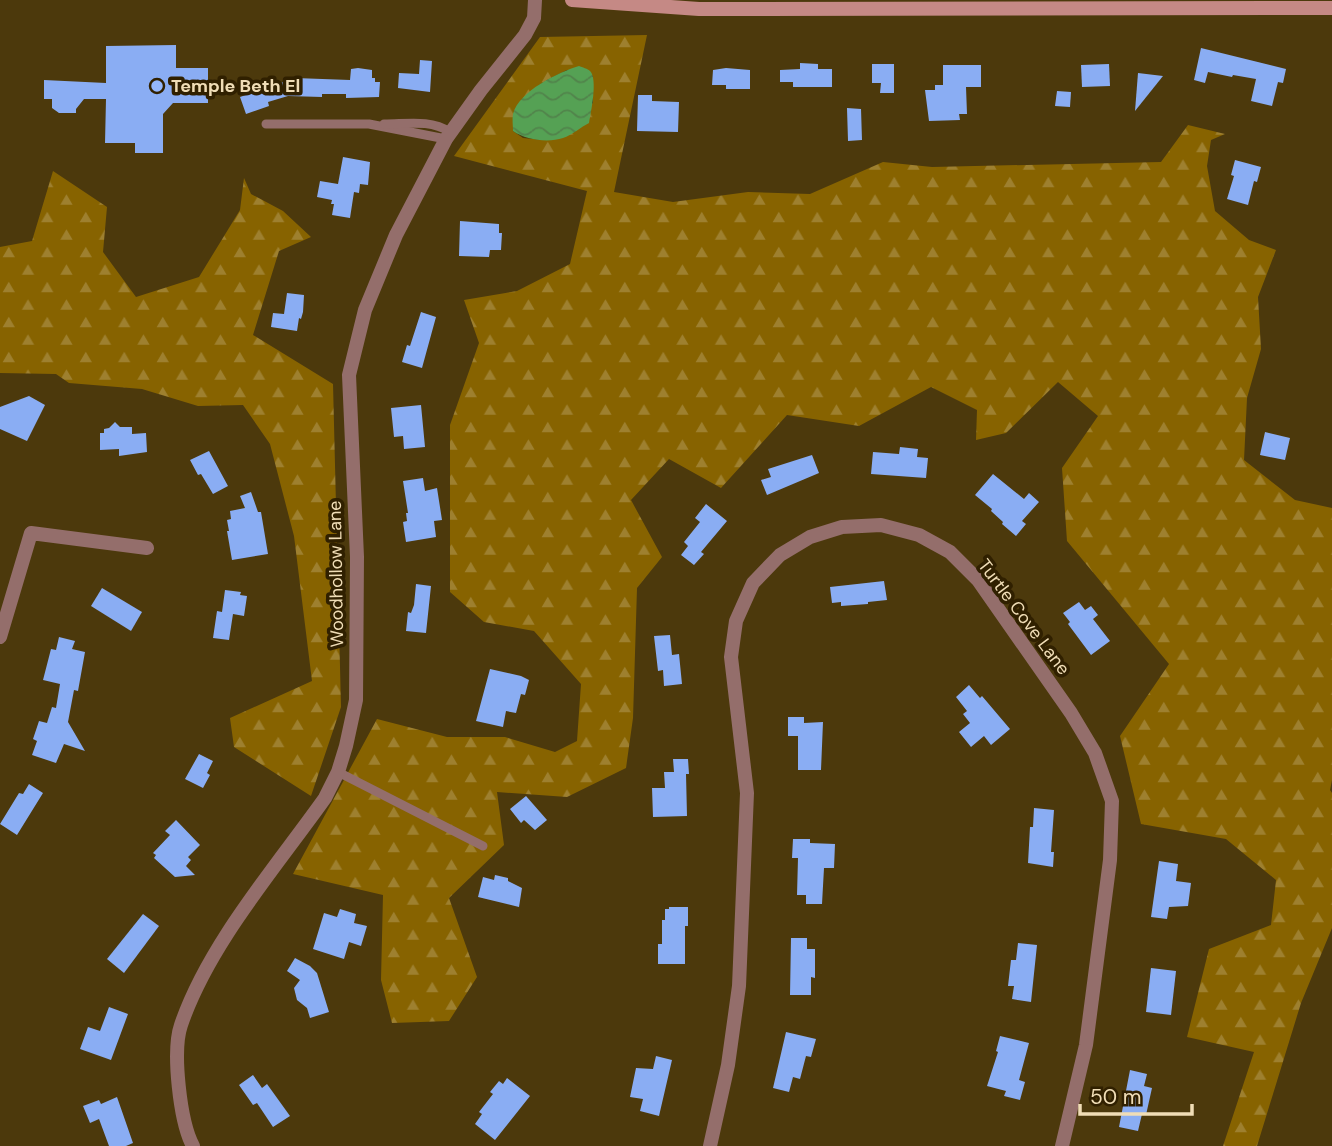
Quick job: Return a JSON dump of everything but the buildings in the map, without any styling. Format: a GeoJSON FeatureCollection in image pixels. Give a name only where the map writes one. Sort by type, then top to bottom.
{"type":"FeatureCollection","features":[{"type":"Feature","properties":{"kind":"main road"},"geometry":{"type":"LineString","coordinates":[[572,0],[699,9],[1332,8]]}},
{"type":"Feature","properties":{"kind":"street","name":"Woodhollow Lane"},"geometry":{"type":"LineString","coordinates":[[193,1146],[188,1136],[178,1087],[180,1028],[205,969],[325,798],[338,772],[356,700],[357,556],[349,375],[370,297],[396,235],[448,136],[525,35],[534,18],[535,0]]}},
{"type":"Feature","properties":{"kind":"street","name":"Turtle Cove Lane"},"geometry":{"type":"LineString","coordinates":[[710,1146],[728,1065],[738,986],[747,793],[731,657],[736,621],[753,583],[780,555],[810,537],[842,527],[881,525],[919,535],[950,552],[978,580],[1071,713],[1095,753],[1112,801],[1110,860],[1086,1045],[1062,1146]]}},
{"type":"Feature","properties":{"kind":"street"},"geometry":{"type":"LineString","coordinates":[[0,637],[31,533],[147,548]]}},
{"type":"Feature","properties":{"kind":"lane"},"geometry":{"type":"LineString","coordinates":[[266,124],[429,123],[439,125],[448,136]]}},
{"type":"Feature","properties":{"kind":"lane"},"geometry":{"type":"LineString","coordinates":[[338,772],[483,846]]}},
{"type":"Feature","properties":{"kind":"green space"},"geometry":{"type":"Polygon","coordinates":[[[647,35],[614,192],[673,202],[748,192],[810,194],[883,162],[932,167],[1161,162],[1188,125],[1225,134],[1211,140],[1207,166],[1215,211],[1249,240],[1276,250],[1258,297],[1261,349],[1247,398],[1244,460],[1295,500],[1332,508],[1332,928],[1301,1003],[1257,1146],[1223,1146],[1254,1052],[1187,1037],[1209,949],[1271,925],[1276,880],[1226,839],[1141,824],[1120,736],[1169,664],[1067,541],[1062,468],[1098,416],[1058,382],[1006,433],[976,440],[977,410],[931,387],[859,426],[787,415],[721,488],[669,459],[631,500],[662,557],[637,588],[633,718],[626,768],[567,797],[497,792],[504,845],[449,898],[477,977],[449,1021],[392,1023],[381,980],[383,895],[293,874],[377,719],[447,737],[505,737],[555,752],[577,741],[581,684],[534,631],[484,622],[450,592],[450,425],[479,343],[464,300],[517,291],[570,264],[587,191],[454,156],[540,37],[647,35]],[[567,70],[544,82],[526,99],[513,131],[523,138],[544,140],[593,103],[593,76],[567,70]]]}},
{"type":"Feature","properties":{"kind":"green space"},"geometry":{"type":"Polygon","coordinates":[[[53,171],[107,207],[103,252],[136,297],[199,277],[240,210],[244,178],[251,194],[283,211],[311,237],[279,251],[253,335],[333,384],[341,707],[311,796],[234,747],[230,718],[312,681],[294,536],[270,444],[243,405],[198,406],[142,389],[69,383],[56,374],[0,373],[0,247],[32,241],[53,171]]]}},
{"type":"Feature","properties":{"kind":"water"},"geometry":{"type":"Polygon","coordinates":[[[579,66],[590,71],[594,81],[589,123],[557,140],[531,138],[513,131],[513,114],[531,90],[579,66]]]}},
{"type":"Feature","properties":{"kind":"place","name":"Temple Beth El"},"geometry":{"type":"Point","coordinates":[157,86]}}]}
